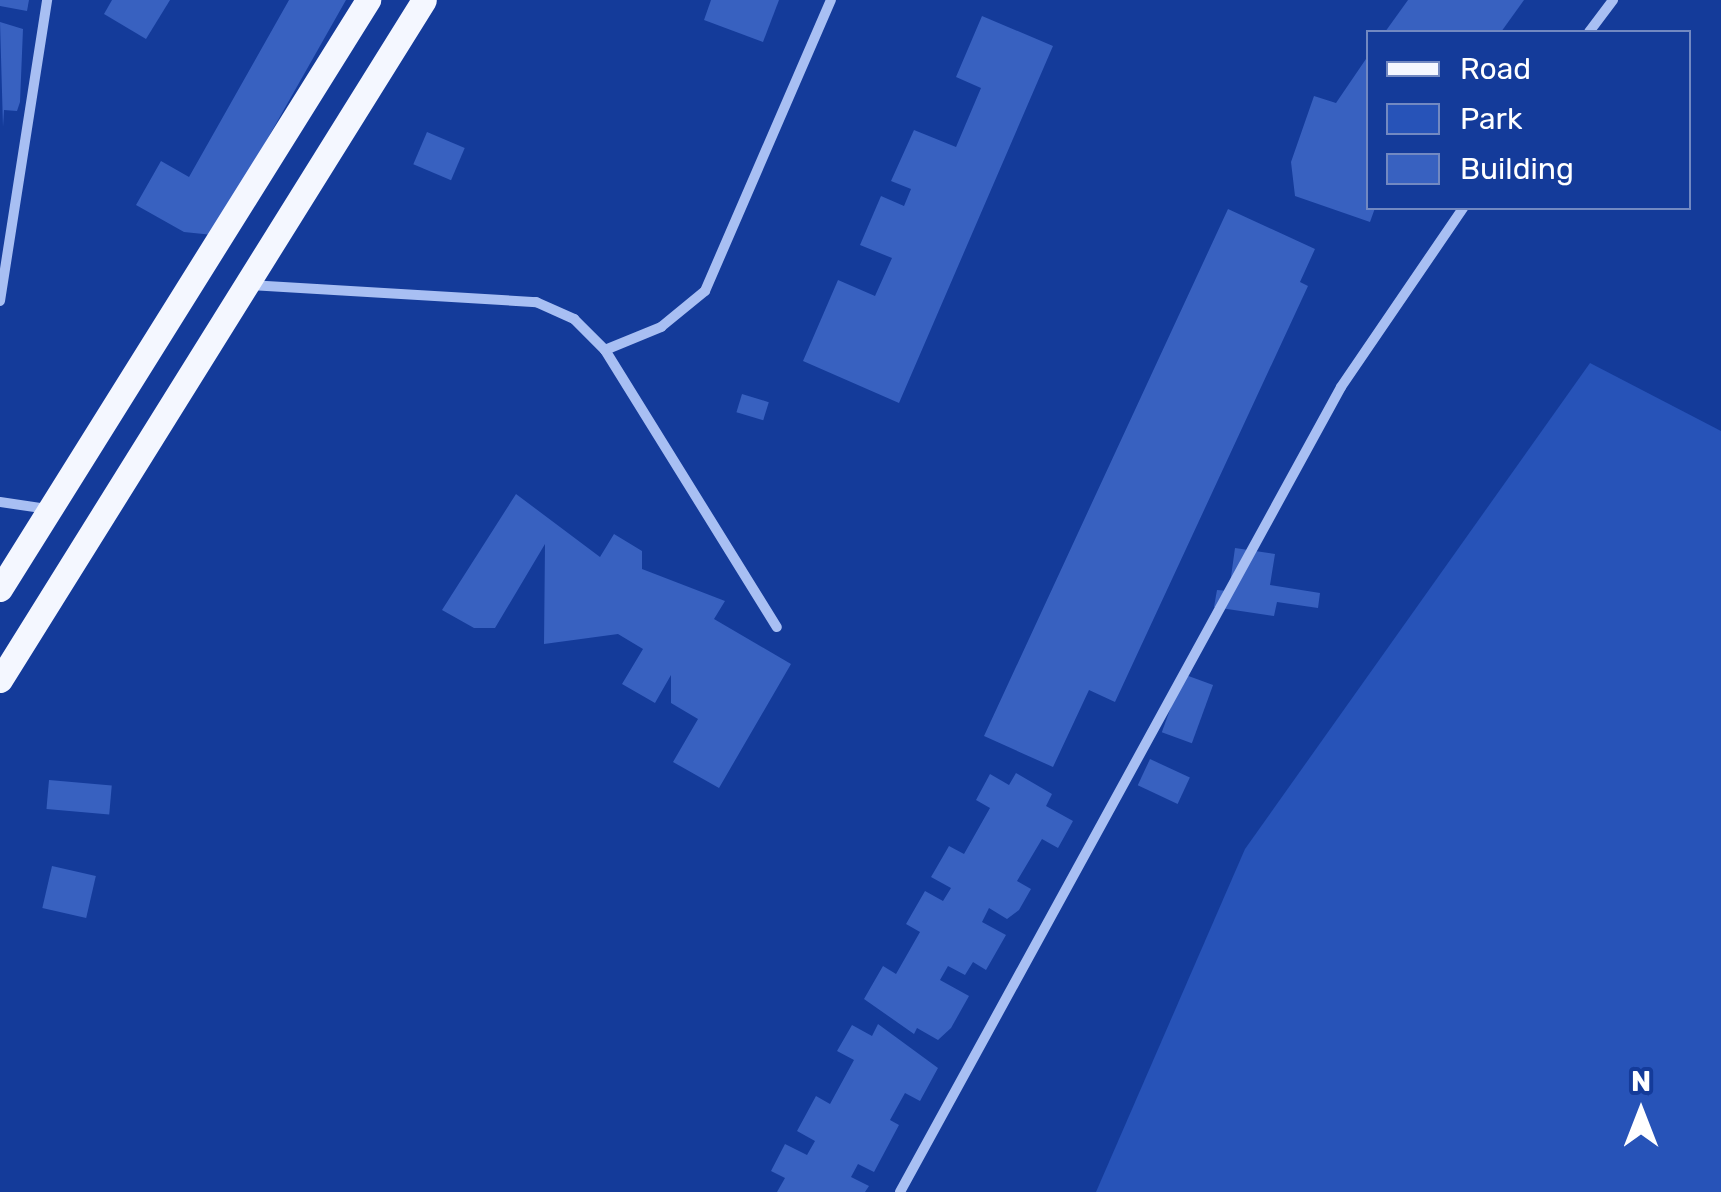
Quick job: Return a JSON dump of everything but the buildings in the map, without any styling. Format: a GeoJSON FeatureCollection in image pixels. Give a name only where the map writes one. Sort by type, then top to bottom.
{"type":"FeatureCollection","features":[{"type":"Feature","properties":{"kind":"main road"},"geometry":{"type":"LineString","coordinates":[[0,589],[368,0]]}},
{"type":"Feature","properties":{"kind":"main road"},"geometry":{"type":"LineString","coordinates":[[0,680],[242,285],[424,0]]}},
{"type":"Feature","properties":{"kind":"street"},"geometry":{"type":"LineString","coordinates":[[0,301],[46,0]]}},
{"type":"Feature","properties":{"kind":"street"},"geometry":{"type":"LineString","coordinates":[[605,350],[661,328],[705,291],[831,0]]}},
{"type":"Feature","properties":{"kind":"street"},"geometry":{"type":"LineString","coordinates":[[1590,30],[1612,0]]}},
{"type":"Feature","properties":{"kind":"street"},"geometry":{"type":"LineString","coordinates":[[900,1192],[1341,387],[1462,210]]}},
{"type":"Feature","properties":{"kind":"street"},"geometry":{"type":"LineString","coordinates":[[242,285],[536,302],[574,319],[605,350],[777,628]]}},
{"type":"Feature","properties":{"kind":"street"},"geometry":{"type":"LineString","coordinates":[[0,502],[50,509]]}},
{"type":"Feature","properties":{"kind":"green space"},"geometry":{"type":"Polygon","coordinates":[[[1590,363],[1721,431],[1721,1192],[1096,1192],[1245,849],[1590,363]]]}}]}
